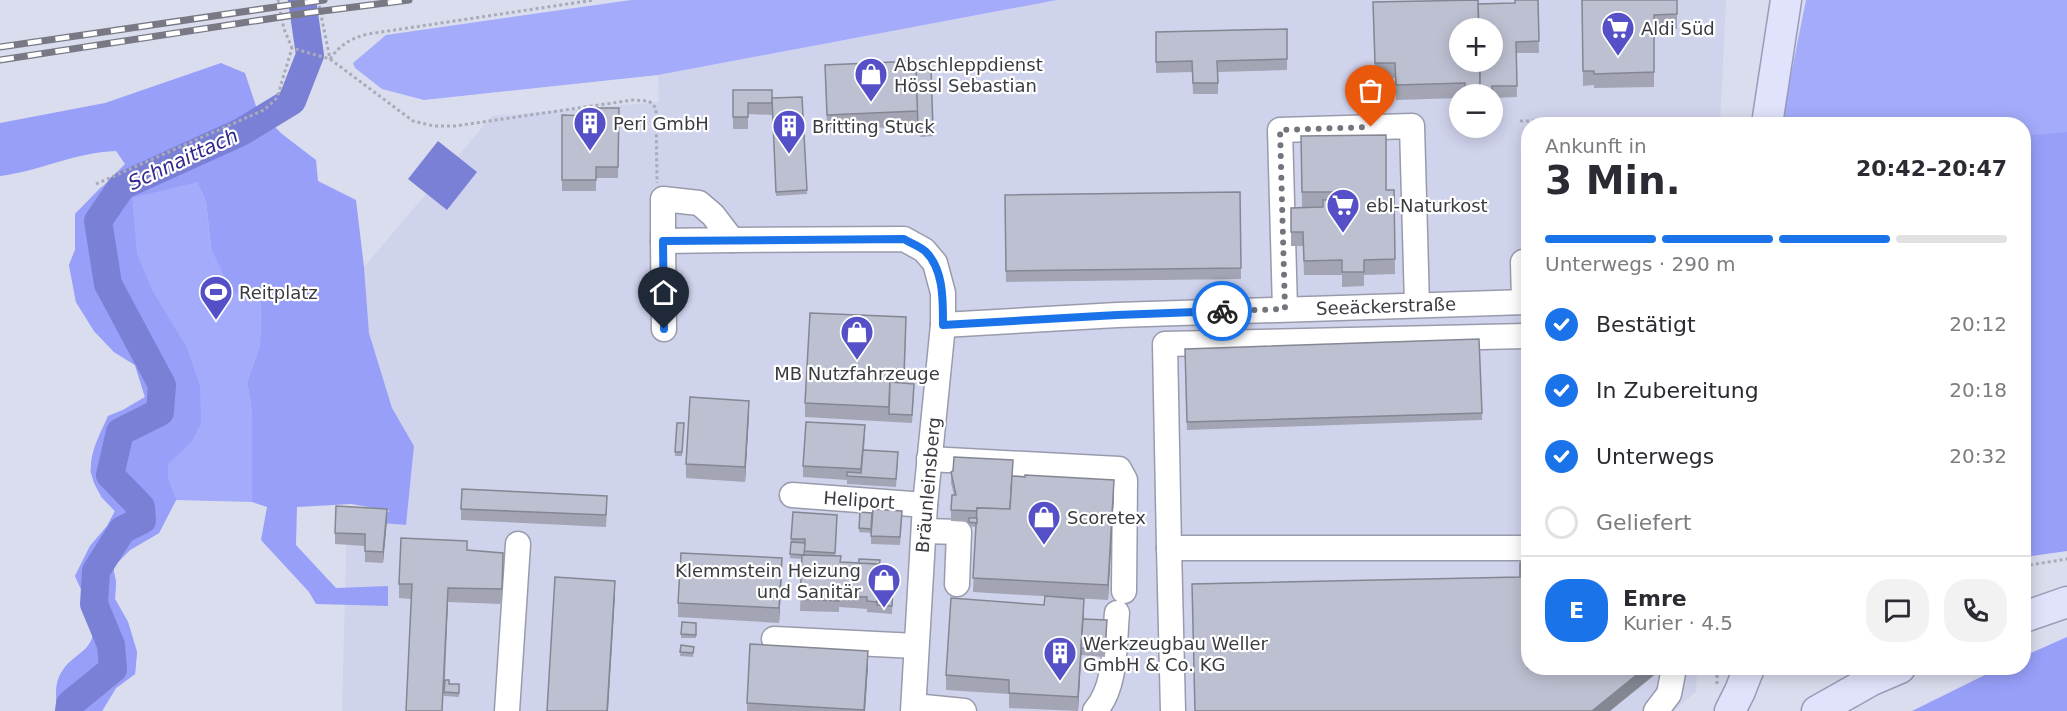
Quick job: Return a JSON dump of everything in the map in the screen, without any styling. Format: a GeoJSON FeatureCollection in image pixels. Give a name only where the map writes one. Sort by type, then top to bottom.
{"type":"FeatureCollection","features":[{"type":"Feature","properties":{"kind":"main road"},"geometry":{"type":"LineString","coordinates":[[1768,117],[1786,0]]}},
{"type":"Feature","properties":{"kind":"main road"},"geometry":{"type":"LineString","coordinates":[[2031,597],[2067,589]]}},
{"type":"Feature","properties":{"kind":"main road"},"geometry":{"type":"LineString","coordinates":[[2031,614],[2067,602]]}},
{"type":"Feature","properties":{"kind":"main road"},"geometry":{"type":"LineString","coordinates":[[1730,711],[1746,675]]}},
{"type":"Feature","properties":{"kind":"main road"},"geometry":{"type":"LineString","coordinates":[[1818,711],[1884,675]]}},
{"type":"Feature","properties":{"kind":"main road"},"geometry":{"type":"LineString","coordinates":[[1829,711],[1872,680]]}},
{"type":"Feature","properties":{"kind":"street"},"geometry":{"type":"LineString","coordinates":[[1285,309],[1281,122],[1412,126],[1417,305]]}},
{"type":"Feature","properties":{"kind":"street"},"geometry":{"type":"LineString","coordinates":[[664,329],[663,200],[699,203],[713,215],[732,240]]}},
{"type":"Feature","properties":{"kind":"street"},"geometry":{"type":"LineString","coordinates":[[663,241],[904,239],[924,250],[935,263],[943,293],[943,325]]}},
{"type":"Feature","properties":{"kind":"street","name":"Seeäckerstraße"},"geometry":{"type":"LineString","coordinates":[[943,325],[1117,315],[1521,302]]}},
{"type":"Feature","properties":{"kind":"street","name":"Bräunleinsberg"},"geometry":{"type":"LineString","coordinates":[[914,709],[925,505],[943,325]]}},
{"type":"Feature","properties":{"kind":"street"},"geometry":{"type":"LineString","coordinates":[[1173,711],[1165,344],[1521,336]]}},
{"type":"Feature","properties":{"kind":"street"},"geometry":{"type":"LineString","coordinates":[[929,459],[1119,469],[1125,480],[1120,602],[1110,680],[1103,699],[1095,711]]}},
{"type":"Feature","properties":{"kind":"street","name":"Heliport"},"geometry":{"type":"LineString","coordinates":[[792,495],[925,505]]}},
{"type":"Feature","properties":{"kind":"street"},"geometry":{"type":"LineString","coordinates":[[924,531],[959,532],[957,584]]}},
{"type":"Feature","properties":{"kind":"street"},"geometry":{"type":"LineString","coordinates":[[507,711],[518,544]]}},
{"type":"Feature","properties":{"kind":"street"},"geometry":{"type":"LineString","coordinates":[[1169,548],[1521,548]]}},
{"type":"Feature","properties":{"kind":"street"},"geometry":{"type":"LineString","coordinates":[[774,639],[916,646]]}},
{"type":"Feature","properties":{"kind":"street"},"geometry":{"type":"LineString","coordinates":[[1656,711],[1669,694],[1673,675]]}},
{"type":"Feature","properties":{"kind":"street"},"geometry":{"type":"LineString","coordinates":[[914,709],[964,711]]}},
{"type":"Feature","properties":{"kind":"path"},"geometry":{"type":"LineString","coordinates":[[278,0],[284,30],[292,48],[330,59],[413,121],[434,126],[455,126],[633,100],[650,101],[656,108],[657,195],[663,200]]}},
{"type":"Feature","properties":{"kind":"path"},"geometry":{"type":"LineString","coordinates":[[318,0],[330,59]]}},
{"type":"Feature","properties":{"kind":"path"},"geometry":{"type":"LineString","coordinates":[[330,59],[345,43],[368,34],[594,0]]}},
{"type":"Feature","properties":{"kind":"path"},"geometry":{"type":"LineString","coordinates":[[96,184],[264,110],[277,98],[292,48]]}},
{"type":"Feature","properties":{"kind":"path"},"geometry":{"type":"LineString","coordinates":[[2031,565],[2067,559]]}},
{"type":"Feature","properties":{"kind":"shaded area"},"geometry":{"type":"Polygon","coordinates":[[[631,0],[1057,0],[658,75],[424,100],[382,89],[355,68],[353,63],[386,35],[631,0]]]}},
{"type":"Feature","properties":{"kind":"shaded area"},"geometry":{"type":"Polygon","coordinates":[[[1057,0],[1726,0],[1720,117],[1521,117],[1521,675],[1697,675],[1696,692],[1673,711],[342,711],[347,520],[406,525],[414,446],[392,408],[369,333],[364,267],[492,116],[659,102],[658,75],[1057,0]]]}},
{"type":"Feature","properties":{"kind":"shaded area"},"geometry":{"type":"Polygon","coordinates":[[[1806,0],[2067,0],[2067,147],[2031,150],[2031,117],[1782,117],[1806,0]]]}},
{"type":"Feature","properties":{"kind":"shaded area"},"geometry":{"type":"Polygon","coordinates":[[[221,63],[245,73],[257,109],[282,134],[316,160],[318,181],[356,200],[369,333],[392,408],[414,446],[406,525],[347,520],[391,511],[351,504],[297,507],[296,545],[336,588],[388,586],[388,606],[316,604],[309,592],[261,540],[267,507],[252,502],[252,412],[247,382],[260,345],[261,297],[232,293],[211,248],[206,202],[197,182],[132,198],[137,254],[152,290],[187,348],[200,386],[201,423],[192,441],[168,464],[168,478],[176,500],[159,533],[130,550],[113,567],[116,582],[115,599],[128,622],[137,652],[135,674],[116,688],[102,711],[57,711],[56,690],[60,675],[68,664],[89,645],[94,630],[90,609],[75,576],[90,546],[107,526],[115,511],[96,487],[92,476],[92,455],[108,416],[145,397],[135,365],[114,352],[94,331],[76,302],[69,265],[75,250],[75,214],[125,164],[116,151],[101,152],[0,176],[0,123],[105,103],[221,63]]]}},
{"type":"Feature","properties":{"kind":"shaded area"},"geometry":{"type":"Polygon","coordinates":[[[257,109],[197,182],[206,202],[211,248],[261,297],[260,345],[247,382],[252,412],[252,502],[176,500],[159,533],[130,550],[113,567],[116,582],[115,599],[128,622],[137,652],[135,674],[116,688],[102,711],[57,711],[56,690],[60,675],[68,664],[89,645],[94,630],[90,609],[75,576],[90,546],[107,526],[115,511],[101,497],[90,471],[108,416],[145,397],[135,365],[114,352],[94,331],[76,302],[69,265],[75,250],[75,214],[100,188],[257,109]]]}},
{"type":"Feature","properties":{"kind":"shaded area"},"geometry":{"type":"Polygon","coordinates":[[[2067,132],[2067,551],[2031,556],[2031,135],[2067,132]]]}},
{"type":"Feature","properties":{"kind":"shaded area"},"geometry":{"type":"Polygon","coordinates":[[[438,141],[477,172],[447,210],[408,179],[438,141]]]}},
{"type":"Feature","properties":{"kind":"shaded area"},"geometry":{"type":"Polygon","coordinates":[[[2067,637],[2067,711],[1912,711],[1985,675],[2031,675],[2031,653],[2067,637]]]}},
{"type":"Feature","properties":{"kind":"building"},"geometry":{"type":"Polygon","coordinates":[[[1478,0],[1479,18],[1449,18],[1449,72],[1480,72],[1480,84],[1396,85],[1395,63],[1375,63],[1373,2],[1478,0]]]}},
{"type":"Feature","properties":{"kind":"building"},"geometry":{"type":"Polygon","coordinates":[[[1515,0],[1538,0],[1539,41],[1516,42],[1517,86],[1480,84],[1480,72],[1503,72],[1503,18],[1479,18],[1478,4],[1515,3],[1515,0]]]}},
{"type":"Feature","properties":{"kind":"building","name":"Aldi Süd"},"geometry":{"type":"Polygon","coordinates":[[[1582,0],[1677,0],[1677,14],[1654,15],[1654,72],[1594,74],[1594,71],[1583,71],[1582,0]]]}},
{"type":"Feature","properties":{"kind":"building"},"geometry":{"type":"Polygon","coordinates":[[[1287,29],[1287,59],[1217,61],[1218,83],[1193,83],[1192,61],[1156,62],[1156,32],[1287,29]]]}},
{"type":"Feature","properties":{"kind":"building","name":"Abschleppdienst Hössl Sebastian"},"geometry":{"type":"Polygon","coordinates":[[[916,61],[918,111],[827,115],[825,65],[916,61]]]}},
{"type":"Feature","properties":{"kind":"building"},"geometry":{"type":"Polygon","coordinates":[[[916,68],[931,68],[933,129],[921,129],[918,126],[916,68]]]}},
{"type":"Feature","properties":{"kind":"building"},"geometry":{"type":"Polygon","coordinates":[[[733,90],[772,90],[772,103],[748,103],[748,117],[733,117],[733,90]]]}},
{"type":"Feature","properties":{"kind":"building","name":"Britting Stuck"},"geometry":{"type":"Polygon","coordinates":[[[802,97],[807,190],[776,192],[772,98],[802,97]]]}},
{"type":"Feature","properties":{"kind":"building","name":"Peri GmbH"},"geometry":{"type":"Polygon","coordinates":[[[592,108],[619,108],[618,167],[596,167],[596,180],[562,180],[562,115],[592,116],[592,108]]]}},
{"type":"Feature","properties":{"kind":"building"},"geometry":{"type":"Polygon","coordinates":[[[1386,135],[1386,190],[1394,190],[1395,259],[1364,260],[1364,272],[1342,272],[1342,260],[1304,261],[1303,232],[1291,232],[1291,208],[1323,207],[1323,200],[1336,200],[1336,192],[1302,192],[1301,136],[1386,135]]]}},
{"type":"Feature","properties":{"kind":"building"},"geometry":{"type":"Polygon","coordinates":[[[1240,192],[1241,268],[1006,271],[1005,195],[1240,192]]]}},
{"type":"Feature","properties":{"kind":"building","name":"MB Nutzfahrzeuge"},"geometry":{"type":"Polygon","coordinates":[[[810,313],[906,317],[904,376],[890,375],[889,407],[805,403],[810,313]]]}},
{"type":"Feature","properties":{"kind":"building"},"geometry":{"type":"Polygon","coordinates":[[[1479,339],[1482,413],[1187,422],[1185,349],[1479,339]]]}},
{"type":"Feature","properties":{"kind":"building"},"geometry":{"type":"Polygon","coordinates":[[[890,382],[914,384],[912,415],[889,414],[890,382]]]}},
{"type":"Feature","properties":{"kind":"building"},"geometry":{"type":"Polygon","coordinates":[[[690,397],[749,401],[745,467],[686,464],[690,397]]]}},
{"type":"Feature","properties":{"kind":"building"},"geometry":{"type":"Polygon","coordinates":[[[806,422],[865,425],[861,469],[803,466],[806,422]]]}},
{"type":"Feature","properties":{"kind":"building"},"geometry":{"type":"Polygon","coordinates":[[[677,423],[684,423],[682,452],[675,452],[677,423]]]}},
{"type":"Feature","properties":{"kind":"building"},"geometry":{"type":"Polygon","coordinates":[[[863,450],[898,452],[896,479],[847,476],[847,472],[861,473],[863,450]]]}},
{"type":"Feature","properties":{"kind":"building"},"geometry":{"type":"Polygon","coordinates":[[[954,457],[1013,460],[1010,509],[951,510],[952,495],[956,495],[951,472],[954,457]]]}},
{"type":"Feature","properties":{"kind":"building","name":"Scoretex"},"geometry":{"type":"Polygon","coordinates":[[[1025,475],[1114,480],[1108,585],[973,578],[977,508],[1010,509],[1012,476],[1025,477],[1025,475]]]}},
{"type":"Feature","properties":{"kind":"building"},"geometry":{"type":"Polygon","coordinates":[[[462,489],[607,496],[606,515],[461,509],[462,489]]]}},
{"type":"Feature","properties":{"kind":"building"},"geometry":{"type":"Polygon","coordinates":[[[336,506],[387,509],[383,552],[365,551],[365,534],[335,533],[336,506]]]}},
{"type":"Feature","properties":{"kind":"building"},"geometry":{"type":"Polygon","coordinates":[[[873,509],[902,511],[900,537],[871,536],[873,509]]]}},
{"type":"Feature","properties":{"kind":"building"},"geometry":{"type":"Polygon","coordinates":[[[793,512],[837,515],[835,553],[804,551],[805,539],[791,539],[793,512]]]}},
{"type":"Feature","properties":{"kind":"building"},"geometry":{"type":"Polygon","coordinates":[[[860,512],[872,513],[871,529],[859,528],[860,512]]]}},
{"type":"Feature","properties":{"kind":"building"},"geometry":{"type":"Polygon","coordinates":[[[969,518],[977,518],[977,523],[969,522],[969,518]]]}},
{"type":"Feature","properties":{"kind":"building"},"geometry":{"type":"Polygon","coordinates":[[[401,538],[467,541],[467,550],[503,553],[502,589],[448,588],[442,711],[406,711],[412,584],[399,584],[401,538]]]}},
{"type":"Feature","properties":{"kind":"building"},"geometry":{"type":"Polygon","coordinates":[[[791,542],[805,543],[804,555],[790,554],[791,542]]]}},
{"type":"Feature","properties":{"kind":"building"},"geometry":{"type":"Polygon","coordinates":[[[681,553],[782,558],[779,608],[678,603],[681,553]]]}},
{"type":"Feature","properties":{"kind":"building"},"geometry":{"type":"Polygon","coordinates":[[[802,555],[841,556],[840,562],[879,564],[877,602],[867,601],[867,597],[839,596],[839,601],[800,599],[802,555]]]}},
{"type":"Feature","properties":{"kind":"building"},"geometry":{"type":"Polygon","coordinates":[[[859,559],[880,560],[879,571],[879,564],[859,563],[859,559]]]}},
{"type":"Feature","properties":{"kind":"building"},"geometry":{"type":"Polygon","coordinates":[[[1521,563],[1521,675],[1636,675],[1592,711],[1195,711],[1192,584],[1520,577],[1521,563]]]}},
{"type":"Feature","properties":{"kind":"building"},"geometry":{"type":"Polygon","coordinates":[[[555,577],[615,581],[607,711],[547,711],[555,577]]]}},
{"type":"Feature","properties":{"kind":"building"},"geometry":{"type":"Polygon","coordinates":[[[878,583],[893,584],[892,606],[877,605],[878,583]]]}},
{"type":"Feature","properties":{"kind":"building"},"geometry":{"type":"Polygon","coordinates":[[[1045,596],[1084,599],[1078,697],[1009,693],[1009,680],[946,675],[951,598],[1044,605],[1045,596]]]}},
{"type":"Feature","properties":{"kind":"building"},"geometry":{"type":"Polygon","coordinates":[[[1083,619],[1107,620],[1105,649],[1081,648],[1083,619]]]}},
{"type":"Feature","properties":{"kind":"building"},"geometry":{"type":"Polygon","coordinates":[[[682,622],[696,623],[696,635],[681,634],[682,622]]]}},
{"type":"Feature","properties":{"kind":"building"},"geometry":{"type":"Polygon","coordinates":[[[750,644],[868,651],[864,710],[747,703],[750,644]]]}},
{"type":"Feature","properties":{"kind":"building"},"geometry":{"type":"Polygon","coordinates":[[[681,645],[694,647],[693,653],[680,652],[681,645]]]}},
{"type":"Feature","properties":{"kind":"building"},"geometry":{"type":"Polygon","coordinates":[[[445,680],[449,680],[449,684],[459,684],[459,693],[444,692],[445,680]]]}},
{"type":"Feature","properties":{"kind":"waterway","name":"Schnaittach"},"geometry":{"type":"LineString","coordinates":[[69,711],[70,704],[113,669],[111,645],[94,604],[96,571],[122,530],[142,520],[141,507],[110,475],[120,432],[160,412],[162,385],[108,284],[98,221],[122,186],[241,132],[292,101],[310,55],[302,0]]}},
{"type":"Feature","properties":{"kind":"railway"},"geometry":{"type":"LineString","coordinates":[[0,47],[324,0]]}},
{"type":"Feature","properties":{"kind":"railway"},"geometry":{"type":"LineString","coordinates":[[0,60],[307,13],[409,0]]}},
{"type":"Feature","properties":{"kind":"way so far"},"geometry":{"type":"LineString","coordinates":[[1222,311],[1285,309],[1280,130],[1371,127]]}},
{"type":"Feature","properties":{"kind":"place","name":"Aldi Süd"},"geometry":{"type":"Point","coordinates":[1618,57]}},
{"type":"Feature","properties":{"kind":"place","name":"Abschleppdienst Hössl Sebastian"},"geometry":{"type":"Point","coordinates":[871,103]}},
{"type":"Feature","properties":{"kind":"place","name":"Peri GmbH"},"geometry":{"type":"Point","coordinates":[590,152]}},
{"type":"Feature","properties":{"kind":"place","name":"Britting Stuck"},"geometry":{"type":"Point","coordinates":[789,155]}},
{"type":"Feature","properties":{"kind":"place","name":"ebl-Naturkost"},"geometry":{"type":"Point","coordinates":[1343,234]}},
{"type":"Feature","properties":{"kind":"place","name":"Reitplatz"},"geometry":{"type":"Point","coordinates":[216,321]}},
{"type":"Feature","properties":{"kind":"place","name":"MB Nutzfahrzeuge"},"geometry":{"type":"Point","coordinates":[857,361]}},
{"type":"Feature","properties":{"kind":"place","name":"Scoretex"},"geometry":{"type":"Point","coordinates":[1044,546]}},
{"type":"Feature","properties":{"kind":"place","name":"Klemmstein Heizung und Sanitär"},"geometry":{"type":"Point","coordinates":[884,609]}},
{"type":"Feature","properties":{"kind":"place","name":"Werkzeugbau Weller GmbH & Co. KG"},"geometry":{"type":"Point","coordinates":[1060,682]}},
{"type":"Feature","properties":{"kind":"route"},"geometry":{"type":"LineString","coordinates":[[664,329],[663,241],[904,239],[924,250],[935,263],[943,293],[943,325],[1222,311]]}}]}
